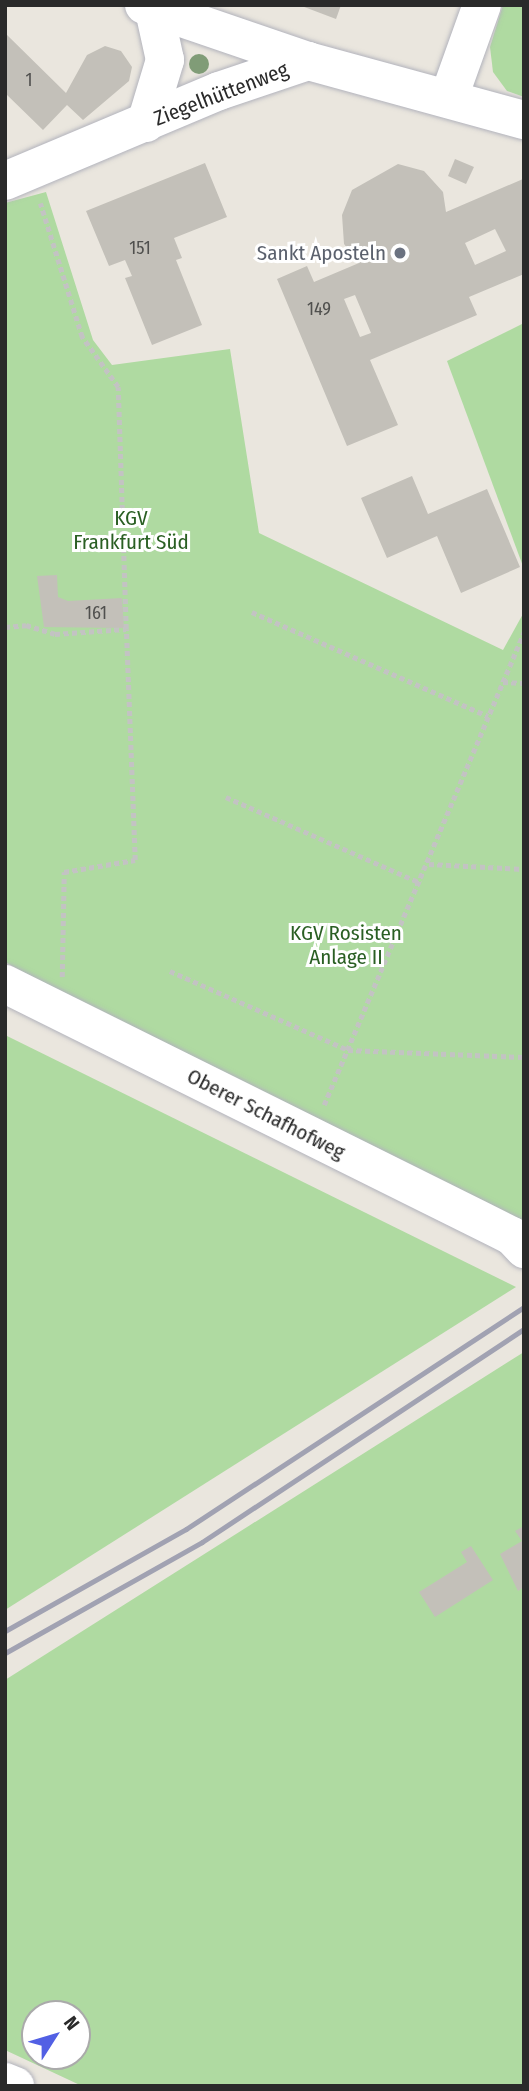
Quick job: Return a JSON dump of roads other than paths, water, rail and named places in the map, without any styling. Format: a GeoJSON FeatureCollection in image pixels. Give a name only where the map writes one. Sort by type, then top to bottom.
{"type":"FeatureCollection","features":[{"type":"Feature","properties":{"kind":"street"},"geometry":{"type":"LineString","coordinates":[[449,97],[482,5]]}},
{"type":"Feature","properties":{"kind":"street"},"geometry":{"type":"LineString","coordinates":[[149,8],[308,61]]}},
{"type":"Feature","properties":{"kind":"street"},"geometry":{"type":"LineString","coordinates":[[146,123],[165,60],[149,8]]}},
{"type":"Feature","properties":{"kind":"street","name":"Ziegelhüttenweg"},"geometry":{"type":"LineString","coordinates":[[18,176],[308,61],[449,97],[524,120]]}},
{"type":"Feature","properties":{"kind":"street","name":"Oberer Schafhofweg"},"geometry":{"type":"LineString","coordinates":[[5,984],[512,1236],[524,1249]]}},
{"type":"Feature","properties":{"kind":"street"},"geometry":{"type":"LineString","coordinates":[[5,2082],[15,2086]]}},
{"type":"Feature","properties":{"kind":"railway"},"geometry":{"type":"LineString","coordinates":[[5,1631],[186,1529],[524,1307]]}},
{"type":"Feature","properties":{"kind":"railway"},"geometry":{"type":"LineString","coordinates":[[5,1653],[202,1542],[524,1329]]}},
{"type":"Feature","properties":{"kind":"place","name":"Sankt Aposteln"},"geometry":{"type":"Point","coordinates":[400,253]}},
{"type":"Feature","properties":{"kind":"park label","name":"KGV Frankfurt Süd"},"geometry":{"type":"Point","coordinates":[131,530]}},
{"type":"Feature","properties":{"kind":"park label","name":"KGV Rosisten Anlage II"},"geometry":{"type":"Point","coordinates":[346,945]}}]}
